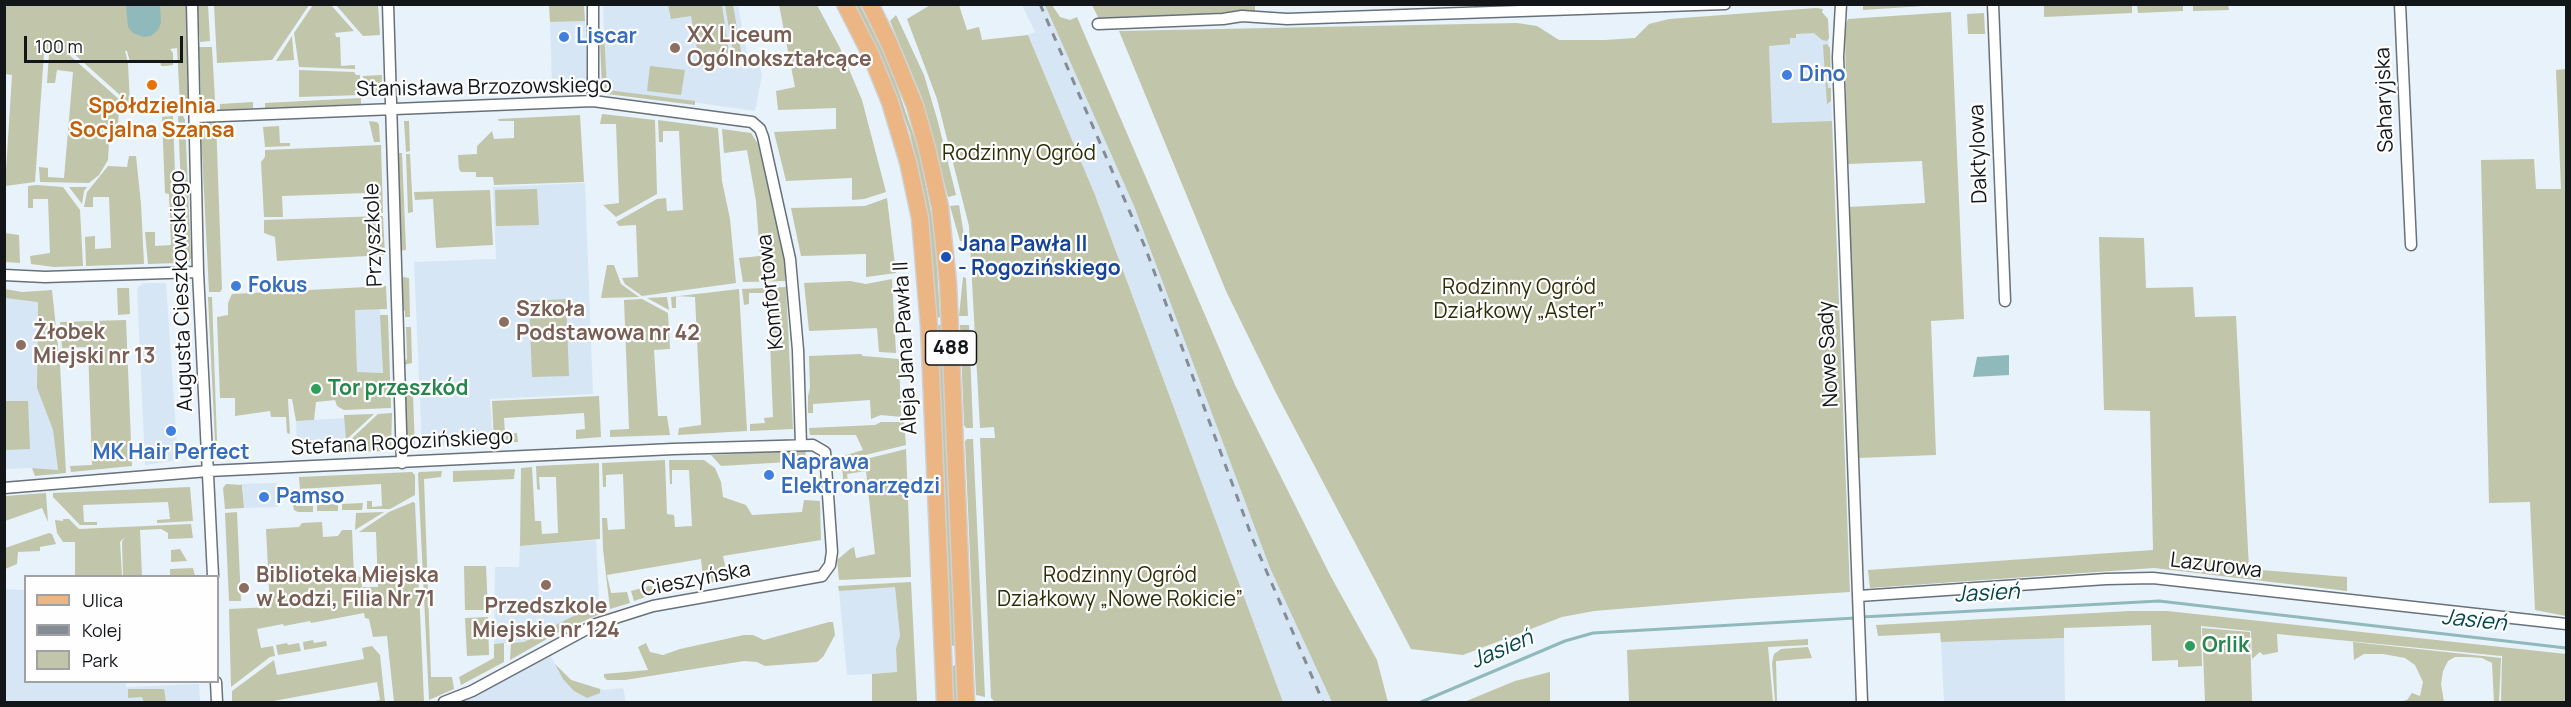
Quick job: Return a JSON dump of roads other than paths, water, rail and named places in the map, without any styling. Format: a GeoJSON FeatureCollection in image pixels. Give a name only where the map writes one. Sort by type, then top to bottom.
{"type":"FeatureCollection","features":[{"type":"Feature","properties":{"kind":"main road","name":"Aleja Jana Pawła II"},"geometry":{"type":"LineString","coordinates":[[845,4],[871,55],[890,102],[908,162],[920,218],[926,282],[945,702]]}},
{"type":"Feature","properties":{"kind":"main road","name":"488"},"geometry":{"type":"LineString","coordinates":[[870,4],[915,106],[940,207],[948,283],[966,702]]}},
{"type":"Feature","properties":{"kind":"main road"},"geometry":{"type":"LineString","coordinates":[[943,656],[964,655]]}},
{"type":"Feature","properties":{"kind":"street","name":"Augusta Cieszkowskiego"},"geometry":{"type":"LineString","coordinates":[[192,4],[198,272],[213,575]]}},
{"type":"Feature","properties":{"kind":"street","name":"Przyszkole"},"geometry":{"type":"LineString","coordinates":[[388,4],[402,463]]}},
{"type":"Feature","properties":{"kind":"street"},"geometry":{"type":"LineString","coordinates":[[593,4],[593,101]]}},
{"type":"Feature","properties":{"kind":"street"},"geometry":{"type":"LineString","coordinates":[[1098,24],[1223,19],[1242,16],[1287,19],[1725,4]]}},
{"type":"Feature","properties":{"kind":"street","name":"Nowe Sady"},"geometry":{"type":"LineString","coordinates":[[1841,4],[1838,57],[1863,702]]}},
{"type":"Feature","properties":{"kind":"street","name":"Daktylowa"},"geometry":{"type":"LineString","coordinates":[[1993,4],[2005,301]]}},
{"type":"Feature","properties":{"kind":"street","name":"Saharyjska"},"geometry":{"type":"LineString","coordinates":[[2400,4],[2411,245]]}},
{"type":"Feature","properties":{"kind":"street","name":"Stanisława Brzozowskiego"},"geometry":{"type":"LineString","coordinates":[[196,117],[593,101],[752,123],[760,129],[763,137]]}},
{"type":"Feature","properties":{"kind":"street","name":"Komfortowa"},"geometry":{"type":"LineString","coordinates":[[763,137],[790,258],[798,350],[801,445]]}},
{"type":"Feature","properties":{"kind":"street"},"geometry":{"type":"LineString","coordinates":[[4,275],[45,277],[198,272]]}},
{"type":"Feature","properties":{"kind":"street","name":"Stefana Rogozińskiego"},"geometry":{"type":"LineString","coordinates":[[4,488],[208,471],[801,445]]}},
{"type":"Feature","properties":{"kind":"street","name":"Cieszyńska"},"geometry":{"type":"LineString","coordinates":[[444,702],[472,691],[596,624],[653,606],[816,579],[822,576],[830,565],[832,552],[826,456],[819,446],[801,445]]}},
{"type":"Feature","properties":{"kind":"street","name":"Lazurowa"},"geometry":{"type":"LineString","coordinates":[[1859,600],[2106,579],[2153,578],[2566,624]]}},
{"type":"Feature","properties":{"kind":"street"},"geometry":{"type":"LineString","coordinates":[[216,683],[217,702]]}},
{"type":"Feature","properties":{"kind":"waterway","name":"Jasień"},"geometry":{"type":"LineString","coordinates":[[1862,617],[2159,601],[2566,648]]}},
{"type":"Feature","properties":{"kind":"waterway","name":"Jasień"},"geometry":{"type":"LineString","coordinates":[[1421,702],[1565,641],[1593,633],[1855,618]]}},
{"type":"Feature","properties":{"kind":"railway"},"geometry":{"type":"LineString","coordinates":[[1040,4],[1145,247],[1253,540],[1323,702]]}},
{"type":"Feature","properties":{"kind":"place","name":"Liscar"},"geometry":{"type":"Point","coordinates":[564,37]}},
{"type":"Feature","properties":{"kind":"place","name":"XX Liceum Ogólnokształcące"},"geometry":{"type":"Point","coordinates":[675,48]}},
{"type":"Feature","properties":{"kind":"place","name":"Dino"},"geometry":{"type":"Point","coordinates":[1787,75]}},
{"type":"Feature","properties":{"kind":"place","name":"Spółdzielnia Socjalna Szansa"},"geometry":{"type":"Point","coordinates":[152,85]}},
{"type":"Feature","properties":{"kind":"place","name":"Jana Pawła II - Rogozińskiego"},"geometry":{"type":"Point","coordinates":[946,257]}},
{"type":"Feature","properties":{"kind":"place","name":"Fokus"},"geometry":{"type":"Point","coordinates":[236,286]}},
{"type":"Feature","properties":{"kind":"place","name":"Szkoła Podstawowa nr 42"},"geometry":{"type":"Point","coordinates":[504,322]}},
{"type":"Feature","properties":{"kind":"place","name":"Żłobek Miejski nr 13"},"geometry":{"type":"Point","coordinates":[21,345]}},
{"type":"Feature","properties":{"kind":"place","name":"Tor przeszkód"},"geometry":{"type":"Point","coordinates":[316,389]}},
{"type":"Feature","properties":{"kind":"place","name":"MK Hair Perfect"},"geometry":{"type":"Point","coordinates":[171,431]}},
{"type":"Feature","properties":{"kind":"place","name":"Naprawa Elektronarzędzi"},"geometry":{"type":"Point","coordinates":[769,475]}},
{"type":"Feature","properties":{"kind":"place","name":"Pamso"},"geometry":{"type":"Point","coordinates":[264,497]}},
{"type":"Feature","properties":{"kind":"place","name":"Przedszkole Miejskie nr 124"},"geometry":{"type":"Point","coordinates":[546,585]}},
{"type":"Feature","properties":{"kind":"place","name":"Biblioteka Miejska w Łodzi, Filia Nr 71"},"geometry":{"type":"Point","coordinates":[244,588]}},
{"type":"Feature","properties":{"kind":"place","name":"Orlik"},"geometry":{"type":"Point","coordinates":[2190,646]}},
{"type":"Feature","properties":{"kind":"park label","name":"Rodzinny Ogród"},"geometry":{"type":"Point","coordinates":[1019,154]}},
{"type":"Feature","properties":{"kind":"park label","name":"Rodzinny Ogród Działkowy „Aster”"},"geometry":{"type":"Point","coordinates":[1519,300]}},
{"type":"Feature","properties":{"kind":"park label","name":"Rodzinny Ogród Działkowy „Nowe Rokicie”"},"geometry":{"type":"Point","coordinates":[1120,588]}}]}
